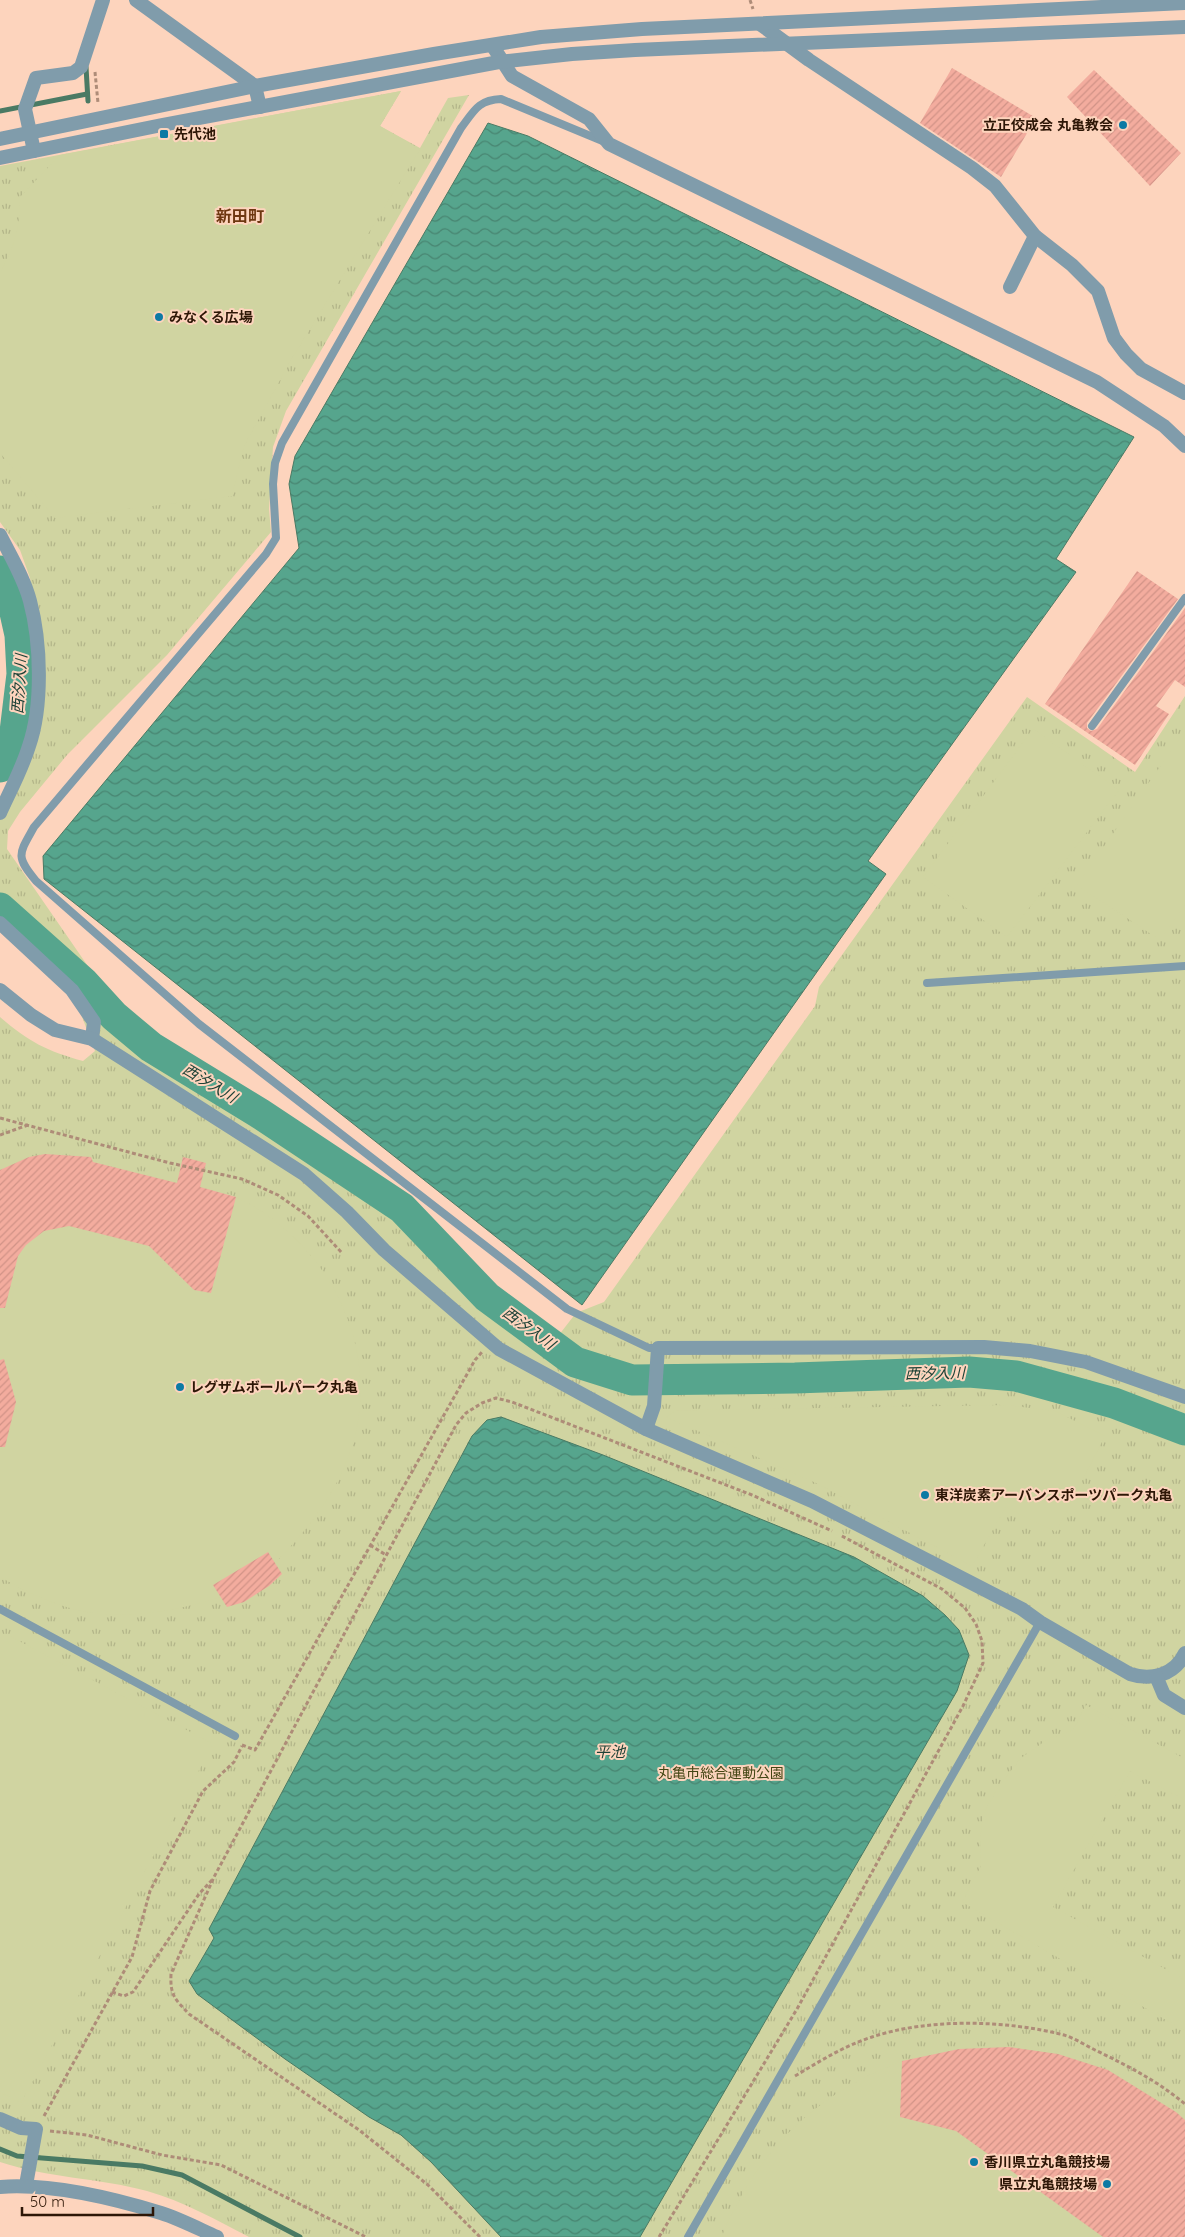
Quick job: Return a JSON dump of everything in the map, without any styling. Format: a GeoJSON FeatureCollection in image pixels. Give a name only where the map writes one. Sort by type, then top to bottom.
{"type":"FeatureCollection","features":[{"type":"Feature","properties":{"kind":"street"},"geometry":{"type":"LineString","coordinates":[[34,151],[27,104],[36,78],[73,73],[81,67],[103,0]]}},
{"type":"Feature","properties":{"kind":"street"},"geometry":{"type":"LineString","coordinates":[[136,0],[255,86],[260,107]]}},
{"type":"Feature","properties":{"kind":"street"},"geometry":{"type":"LineString","coordinates":[[0,139],[255,86],[541,37],[614,31],[1185,3]]}},
{"type":"Feature","properties":{"kind":"street"},"geometry":{"type":"LineString","coordinates":[[760,24],[972,168],[995,186],[1036,236],[1072,265],[1098,291],[1114,338],[1126,354],[1141,369],[1185,393]]}},
{"type":"Feature","properties":{"kind":"street"},"geometry":{"type":"LineString","coordinates":[[0,158],[162,125],[503,61],[590,53],[1185,27]]}},
{"type":"Feature","properties":{"kind":"street"},"geometry":{"type":"LineString","coordinates":[[492,45],[512,76],[589,119],[609,144],[1098,382],[1164,426],[1185,446]]}},
{"type":"Feature","properties":{"kind":"street"},"geometry":{"type":"LineString","coordinates":[[1010,288],[1036,236]]}},
{"type":"Feature","properties":{"kind":"street"},"geometry":{"type":"LineString","coordinates":[[0,535],[21,576],[30,602],[36,632],[38,691],[30,746],[0,811]]}},
{"type":"Feature","properties":{"kind":"street"},"geometry":{"type":"LineString","coordinates":[[0,923],[72,990],[94,1022],[92,1039]]}},
{"type":"Feature","properties":{"kind":"street"},"geometry":{"type":"LineString","coordinates":[[0,990],[31,1015],[55,1030],[92,1039],[304,1174],[347,1212],[384,1250],[499,1350],[646,1429],[812,1500],[1022,1609],[1040,1622],[1130,1674],[1140,1677],[1156,1676],[1176,1666],[1185,1653]]}},
{"type":"Feature","properties":{"kind":"street"},"geometry":{"type":"LineString","coordinates":[[646,1429],[654,1406],[658,1348],[984,1347],[1030,1351],[1086,1362],[1184,1395]]}},
{"type":"Feature","properties":{"kind":"street"},"geometry":{"type":"LineString","coordinates":[[1156,1676],[1164,1695],[1185,1708]]}},
{"type":"Feature","properties":{"kind":"street"},"geometry":{"type":"LineString","coordinates":[[0,2119],[21,2128],[36,2129],[26,2185]]}},
{"type":"Feature","properties":{"kind":"street"},"geometry":{"type":"LineString","coordinates":[[0,2187],[26,2185],[99,2197],[162,2214],[217,2237]]}},
{"type":"Feature","properties":{"kind":"lane"},"geometry":{"type":"LineString","coordinates":[[609,144],[501,99],[486,100],[474,109],[461,128],[282,443],[275,463],[273,484],[276,538],[266,554],[34,826],[22,849],[23,865],[36,881],[199,1024],[567,1309],[649,1348],[658,1348]]}},
{"type":"Feature","properties":{"kind":"lane"},"geometry":{"type":"LineString","coordinates":[[1092,726],[1185,598]]}},
{"type":"Feature","properties":{"kind":"lane"},"geometry":{"type":"LineString","coordinates":[[926,983],[1185,966]]}},
{"type":"Feature","properties":{"kind":"lane"},"geometry":{"type":"LineString","coordinates":[[0,1609],[235,1736]]}},
{"type":"Feature","properties":{"kind":"lane"},"geometry":{"type":"LineString","coordinates":[[688,2237],[1040,1622]]}},
{"type":"Feature","properties":{"kind":"path"},"geometry":{"type":"LineString","coordinates":[[0,1118],[170,1163],[242,1179],[278,1195],[308,1216],[342,1253]]}},
{"type":"Feature","properties":{"kind":"path"},"geometry":{"type":"LineString","coordinates":[[0,1135],[28,1124]]}},
{"type":"Feature","properties":{"kind":"path"},"geometry":{"type":"LineString","coordinates":[[235,1736],[242,1745],[255,1750],[474,1360],[491,1342]]}},
{"type":"Feature","properties":{"kind":"path"},"geometry":{"type":"LineString","coordinates":[[480,2237],[428,2185],[359,2130],[188,2014],[170,1990],[171,1974],[214,1877],[456,1425],[466,1413],[482,1403],[496,1398],[537,1411],[752,1495],[831,1530],[942,1589],[965,1608],[976,1624],[982,1641],[983,1663],[975,1684],[797,2009],[660,2237]]}},
{"type":"Feature","properties":{"kind":"path"},"geometry":{"type":"LineString","coordinates":[[370,1545],[386,1555]]}},
{"type":"Feature","properties":{"kind":"path"},"geometry":{"type":"LineString","coordinates":[[242,1745],[234,1762],[203,1791],[150,1891],[132,1956],[36,2129],[87,2135],[162,2155],[220,2165],[366,2237]]}},
{"type":"Feature","properties":{"kind":"path"},"geometry":{"type":"LineString","coordinates":[[112,1992],[124,1996],[133,1992],[199,1894],[214,1877]]}},
{"type":"Feature","properties":{"kind":"path"},"geometry":{"type":"LineString","coordinates":[[773,2089],[834,2053],[873,2036],[916,2027],[967,2023],[1016,2025],[1065,2036],[1121,2062],[1161,2084],[1185,2104]]}},
{"type":"Feature","properties":{"kind":"green space","name":"丸亀市総合運動公園"},"geometry":{"type":"Polygon","coordinates":[[[401,91],[380,126],[420,148],[448,98],[469,95],[286,411],[273,447],[269,509],[271,532],[167,655],[67,755],[20,812],[8,831],[7,849],[141,1043],[397,1217],[427,1247],[555,1340],[576,1313],[604,1302],[815,1006],[819,987],[1027,697],[1135,772],[1185,696],[1185,2237],[249,2237],[186,2205],[147,2191],[111,2183],[55,2175],[0,2162],[0,1017],[39,1045],[59,1053],[83,1061],[95,1051],[76,1001],[0,931],[0,816],[40,712],[41,634],[30,578],[20,550],[0,522],[0,166],[401,91]]]}},
{"type":"Feature","properties":{"kind":"green space","name":"みなくる広場"},"geometry":{"type":"Polygon","coordinates":[[[401,91],[380,126],[420,149],[291,360],[244,446],[232,496],[55,518],[0,453],[0,273],[16,237],[19,218],[19,198],[60,155],[401,91]]]}},
{"type":"Feature","properties":{"kind":"green space"},"geometry":{"type":"Polygon","coordinates":[[[1033,729],[1119,790],[1007,937],[923,877],[1033,729]]]}},
{"type":"Feature","properties":{"kind":"green space"},"geometry":{"type":"Polygon","coordinates":[[[1185,731],[1185,905],[1160,940],[1077,885],[1185,731]]]}},
{"type":"Feature","properties":{"kind":"green space","name":"レグザムボールパーク丸亀"},"geometry":{"type":"Polygon","coordinates":[[[45,1154],[91,1157],[93,1162],[177,1183],[183,1157],[206,1163],[200,1187],[232,1195],[268,1216],[296,1239],[320,1267],[338,1298],[352,1331],[359,1367],[360,1403],[354,1440],[341,1475],[332,1491],[312,1521],[275,1563],[282,1574],[250,1598],[227,1607],[220,1597],[165,1611],[126,1615],[107,1614],[88,1612],[61,1605],[0,1577],[0,1164],[6,1167],[29,1157],[45,1154]]]}},
{"type":"Feature","properties":{"kind":"green space","name":"東洋炭素アーバンスポーツパーク丸亀"},"geometry":{"type":"Polygon","coordinates":[[[1006,1405],[1055,1411],[1105,1436],[1056,1532],[1006,1507],[972,1566],[816,1483],[666,1417],[675,1411],[697,1410],[1006,1405]]]}},
{"type":"Feature","properties":{"kind":"green space"},"geometry":{"type":"Polygon","coordinates":[[[6,1634],[213,1744],[21,2103],[0,2092],[0,1644],[6,1634]]]}},
{"type":"Feature","properties":{"kind":"green space"},"geometry":{"type":"Polygon","coordinates":[[[1086,1705],[1185,1759],[1185,1800],[1130,1771],[1053,1907],[1185,1980],[1185,2031],[962,1902],[981,1866],[980,1841],[983,1815],[998,1787],[1021,1758],[1048,1739],[1073,1730],[1086,1705]]]}},
{"type":"Feature","properties":{"kind":"green space","name":"香川県立丸亀競技場"},"geometry":{"type":"Polygon","coordinates":[[[1009,2047],[1058,2054],[1108,2070],[1176,2112],[1185,2120],[1185,2237],[722,2237],[736,2206],[766,2158],[804,2118],[826,2101],[874,2073],[913,2058],[954,2050],[1009,2047]]]}},
{"type":"Feature","properties":{"kind":"water"},"geometry":{"type":"Polygon","coordinates":[[[488,123],[528,136],[1134,437],[1056,559],[1076,572],[868,861],[886,874],[582,1305],[44,879],[43,856],[299,548],[289,484],[295,456],[488,123]]]}},
{"type":"Feature","properties":{"kind":"water","name":"平池"},"geometry":{"type":"Polygon","coordinates":[[[501,1417],[603,1455],[854,1557],[923,1596],[959,1630],[969,1655],[957,1691],[640,2237],[501,2237],[431,2162],[401,2135],[369,2117],[285,2059],[197,1994],[189,1981],[214,1938],[209,1929],[472,1436],[487,1420],[501,1417]]]}},
{"type":"Feature","properties":{"kind":"building"},"geometry":{"type":"Polygon","coordinates":[[[952,68],[1036,118],[1001,177],[920,123],[952,68]]]}},
{"type":"Feature","properties":{"kind":"building","name":"立正佼成会 丸亀教会"},"geometry":{"type":"Polygon","coordinates":[[[1094,70],[1181,153],[1150,186],[1067,97],[1094,70]]]}},
{"type":"Feature","properties":{"kind":"building"},"geometry":{"type":"Polygon","coordinates":[[[1137,571],[1178,599],[1087,723],[1087,728],[1091,731],[1097,729],[1185,608],[1185,687],[1175,680],[1156,706],[1169,714],[1135,765],[1045,704],[1137,571]]]}},
{"type":"Feature","properties":{"kind":"building"},"geometry":{"type":"Polygon","coordinates":[[[45,1154],[91,1157],[93,1162],[177,1183],[183,1157],[206,1163],[200,1187],[236,1197],[211,1293],[194,1290],[149,1246],[69,1226],[44,1231],[26,1245],[18,1256],[5,1308],[0,1308],[0,1170],[29,1157],[45,1154]]]}},
{"type":"Feature","properties":{"kind":"building"},"geometry":{"type":"Polygon","coordinates":[[[4,1359],[16,1402],[5,1447],[0,1447],[0,1360],[4,1359]]]}},
{"type":"Feature","properties":{"kind":"building"},"geometry":{"type":"Polygon","coordinates":[[[268,1552],[282,1574],[269,1586],[244,1602],[227,1607],[213,1585],[268,1552]]]}},
{"type":"Feature","properties":{"kind":"building","name":"県立丸亀競技場"},"geometry":{"type":"Polygon","coordinates":[[[1009,2047],[1058,2054],[1108,2070],[1176,2112],[1185,2120],[1185,2237],[1103,2237],[956,2131],[900,2117],[902,2061],[959,2049],[1009,2047]]]}},
{"type":"Feature","properties":{"kind":"waterway"},"geometry":{"type":"LineString","coordinates":[[86,67],[88,101]]}},
{"type":"Feature","properties":{"kind":"waterway"},"geometry":{"type":"LineString","coordinates":[[0,111],[87,94]]}},
{"type":"Feature","properties":{"kind":"waterway","name":"西汐入川"},"geometry":{"type":"LineString","coordinates":[[0,571],[12,599],[20,635],[22,674],[14,740],[0,767]]}},
{"type":"Feature","properties":{"kind":"waterway","name":"西汐入川"},"geometry":{"type":"LineString","coordinates":[[0,908],[83,982],[114,1016],[151,1047],[259,1113],[402,1208],[487,1297],[575,1362],[632,1380],[795,1378],[969,1372],[1016,1376],[1114,1403],[1185,1430]]}},
{"type":"Feature","properties":{"kind":"waterway"},"geometry":{"type":"LineString","coordinates":[[0,2149],[17,2156],[142,2166],[182,2175],[300,2237]]}},
{"type":"Feature","properties":{"kind":"place","name":"立正佼成会 丸亀教会"},"geometry":{"type":"Point","coordinates":[1123,125]}},
{"type":"Feature","properties":{"kind":"place","name":"先代池"},"geometry":{"type":"Point","coordinates":[164,134]}},
{"type":"Feature","properties":{"kind":"place","name":"みなくる広場"},"geometry":{"type":"Point","coordinates":[159,317]}},
{"type":"Feature","properties":{"kind":"place","name":"レグザムボールパーク丸亀"},"geometry":{"type":"Point","coordinates":[180,1387]}},
{"type":"Feature","properties":{"kind":"place","name":"東洋炭素アーバンスポーツパーク丸亀"},"geometry":{"type":"Point","coordinates":[925,1495]}},
{"type":"Feature","properties":{"kind":"place","name":"香川県立丸亀競技場"},"geometry":{"type":"Point","coordinates":[974,2162]}},
{"type":"Feature","properties":{"kind":"place","name":"県立丸亀競技場"},"geometry":{"type":"Point","coordinates":[1107,2184]}},
{"type":"Feature","properties":{"kind":"district","name":"新田町"},"geometry":{"type":"Point","coordinates":[240,216]}}]}
